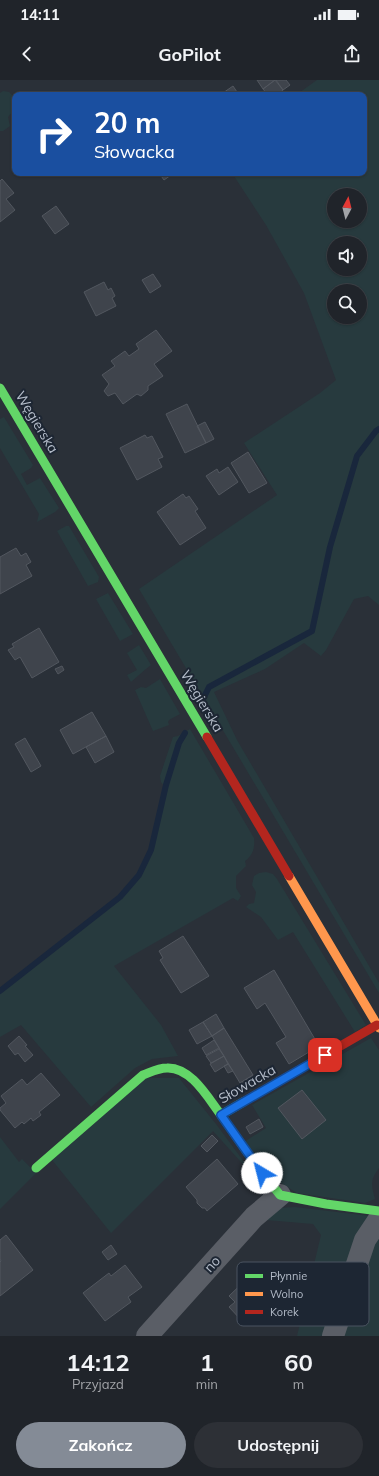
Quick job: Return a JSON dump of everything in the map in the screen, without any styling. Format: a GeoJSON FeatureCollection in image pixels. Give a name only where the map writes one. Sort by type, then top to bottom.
{"type":"FeatureCollection","features":[{"type":"Feature","properties":{"kind":"main road","name":"Węgierska"},"geometry":{"type":"LineString","coordinates":[[0,388],[378,1027]]}},
{"type":"Feature","properties":{"kind":"main road","name":"Słowacka"},"geometry":{"type":"LineString","coordinates":[[280,1195],[254,1162],[221,1115],[378,1027]]}},
{"type":"Feature","properties":{"kind":"main road"},"geometry":{"type":"LineString","coordinates":[[36,1168],[143,1076],[158,1069],[168,1068],[183,1071],[198,1085],[221,1115]]}},
{"type":"Feature","properties":{"kind":"main road"},"geometry":{"type":"LineString","coordinates":[[280,1195],[326,1204],[379,1211]]}},
{"type":"Feature","properties":{"kind":"street","name":"no"},"geometry":{"type":"LineString","coordinates":[[147,1336],[254,1217],[280,1195]]}},
{"type":"Feature","properties":{"kind":"street"},"geometry":{"type":"LineString","coordinates":[[358,1262],[365,1240],[379,1219]]}},
{"type":"Feature","properties":{"kind":"street"},"geometry":{"type":"LineString","coordinates":[[333,1336],[336,1326]]}},
{"type":"Feature","properties":{"kind":"green space"},"geometry":{"type":"Polygon","coordinates":[[[317,80],[379,80],[379,605],[368,596],[354,599],[326,650],[321,656],[304,643],[265,669],[214,692],[237,740],[379,983],[379,993],[139,589],[277,495],[244,443],[320,393],[336,380],[304,293],[266,225],[234,176],[367,176],[367,92],[300,92],[317,80]]]}},
{"type":"Feature","properties":{"kind":"green space"},"geometry":{"type":"Polygon","coordinates":[[[3,91],[9,92],[12,95],[12,112],[8,117],[10,126],[3,131],[0,131],[0,93],[3,91]]]}},
{"type":"Feature","properties":{"kind":"green space"},"geometry":{"type":"Polygon","coordinates":[[[4,417],[33,465],[21,474],[27,485],[40,478],[59,508],[55,512],[37,522],[39,514],[0,448],[0,419],[4,417]]]}},
{"type":"Feature","properties":{"kind":"green space"},"geometry":{"type":"Polygon","coordinates":[[[69,526],[99,577],[98,582],[88,586],[57,531],[69,526]]]}},
{"type":"Feature","properties":{"kind":"green space"},"geometry":{"type":"Polygon","coordinates":[[[108,593],[133,634],[120,641],[96,599],[108,593]]]}},
{"type":"Feature","properties":{"kind":"green space"},"geometry":{"type":"Polygon","coordinates":[[[139,645],[151,665],[131,682],[127,675],[137,670],[127,653],[139,645]]]}},
{"type":"Feature","properties":{"kind":"green space"},"geometry":{"type":"Polygon","coordinates":[[[160,679],[180,714],[169,720],[169,725],[153,731],[135,690],[141,687],[146,688],[160,679]]]}},
{"type":"Feature","properties":{"kind":"green space"},"geometry":{"type":"Polygon","coordinates":[[[190,729],[254,838],[254,848],[252,854],[245,861],[246,866],[236,876],[236,888],[241,896],[238,901],[233,898],[114,966],[161,1025],[178,1056],[152,1059],[135,1068],[91,1107],[21,1025],[0,1037],[0,989],[119,896],[137,874],[150,849],[164,786],[161,782],[160,776],[173,737],[178,736],[190,729]]]}},
{"type":"Feature","properties":{"kind":"green space"},"geometry":{"type":"Polygon","coordinates":[[[266,872],[273,874],[277,879],[366,1025],[355,1032],[293,932],[278,940],[261,917],[246,907],[249,904],[254,903],[256,892],[252,885],[254,876],[259,873],[266,872]]]}},
{"type":"Feature","properties":{"kind":"green space"},"geometry":{"type":"Polygon","coordinates":[[[371,1038],[379,1050],[379,1168],[372,1183],[375,1199],[365,1203],[297,1193],[275,1179],[244,1142],[266,1128],[252,1105],[371,1038]]]}},
{"type":"Feature","properties":{"kind":"green space"},"geometry":{"type":"Polygon","coordinates":[[[146,1078],[179,1078],[216,1124],[259,1182],[213,1131],[111,1233],[52,1160],[146,1078]]]}},
{"type":"Feature","properties":{"kind":"green space"},"geometry":{"type":"Polygon","coordinates":[[[0,1137],[19,1162],[22,1159],[36,1173],[0,1209],[0,1137]]]}},
{"type":"Feature","properties":{"kind":"green space"},"geometry":{"type":"Polygon","coordinates":[[[295,1207],[379,1217],[379,1336],[297,1336],[299,1326],[369,1326],[369,1262],[315,1262],[321,1235],[313,1224],[266,1220],[280,1208],[295,1207]]]}},
{"type":"Feature","properties":{"kind":"building"},"geometry":{"type":"Polygon","coordinates":[[[257,80],[275,80],[263,89],[257,80]]]}},
{"type":"Feature","properties":{"kind":"building"},"geometry":{"type":"Polygon","coordinates":[[[275,80],[283,90],[281,92],[266,92],[263,89],[275,80]]]}},
{"type":"Feature","properties":{"kind":"building"},"geometry":{"type":"Polygon","coordinates":[[[276,80],[286,80],[290,85],[283,90],[276,80]]]}},
{"type":"Feature","properties":{"kind":"building"},"geometry":{"type":"Polygon","coordinates":[[[233,86],[237,92],[224,92],[233,86]]]}},
{"type":"Feature","properties":{"kind":"building"},"geometry":{"type":"Polygon","coordinates":[[[161,176],[170,176],[164,180],[161,176]]]}},
{"type":"Feature","properties":{"kind":"building"},"geometry":{"type":"Polygon","coordinates":[[[2,179],[14,193],[6,199],[15,210],[0,222],[0,181],[2,179]]]}},
{"type":"Feature","properties":{"kind":"building"},"geometry":{"type":"Polygon","coordinates":[[[56,206],[69,224],[55,234],[42,216],[56,206]]]}},
{"type":"Feature","properties":{"kind":"building"},"geometry":{"type":"Polygon","coordinates":[[[153,274],[161,286],[150,293],[142,280],[153,274]]]}},
{"type":"Feature","properties":{"kind":"building"},"geometry":{"type":"Polygon","coordinates":[[[104,282],[108,290],[111,288],[115,296],[112,298],[116,306],[96,316],[84,292],[104,282]]]}},
{"type":"Feature","properties":{"kind":"building"},"geometry":{"type":"Polygon","coordinates":[[[156,330],[172,351],[154,364],[163,376],[148,386],[148,390],[141,396],[137,394],[123,404],[115,393],[108,396],[104,391],[109,384],[102,375],[115,366],[111,361],[125,351],[129,356],[139,349],[136,344],[156,330]]]}},
{"type":"Feature","properties":{"kind":"building"},"geometry":{"type":"Polygon","coordinates":[[[187,404],[206,443],[185,453],[166,414],[187,404]]]}},
{"type":"Feature","properties":{"kind":"building"},"geometry":{"type":"Polygon","coordinates":[[[205,422],[214,439],[206,443],[197,426],[205,422]]]}},
{"type":"Feature","properties":{"kind":"building"},"geometry":{"type":"Polygon","coordinates":[[[145,435],[147,438],[152,436],[163,457],[158,459],[162,467],[137,480],[120,448],[145,435]]]}},
{"type":"Feature","properties":{"kind":"building"},"geometry":{"type":"Polygon","coordinates":[[[248,452],[267,483],[249,493],[231,463],[248,452]]]}},
{"type":"Feature","properties":{"kind":"building"},"geometry":{"type":"Polygon","coordinates":[[[228,467],[238,482],[219,495],[206,476],[217,469],[219,473],[228,467]]]}},
{"type":"Feature","properties":{"kind":"building"},"geometry":{"type":"Polygon","coordinates":[[[183,494],[186,498],[189,496],[198,509],[195,511],[206,528],[180,545],[157,512],[183,494]]]}},
{"type":"Feature","properties":{"kind":"building"},"geometry":{"type":"Polygon","coordinates":[[[16,548],[21,556],[26,553],[31,562],[26,565],[32,576],[0,594],[0,557],[16,548]]]}},
{"type":"Feature","properties":{"kind":"building"},"geometry":{"type":"Polygon","coordinates":[[[39,628],[59,662],[32,678],[20,657],[15,660],[8,650],[14,647],[12,644],[39,628]]]}},
{"type":"Feature","properties":{"kind":"building"},"geometry":{"type":"Polygon","coordinates":[[[62,666],[64,670],[58,674],[55,669],[62,666]]]}},
{"type":"Feature","properties":{"kind":"building"},"geometry":{"type":"Polygon","coordinates":[[[92,712],[106,736],[73,754],[60,730],[92,712]]]}},
{"type":"Feature","properties":{"kind":"building"},"geometry":{"type":"Polygon","coordinates":[[[106,736],[114,752],[95,763],[86,747],[106,736]]]}},
{"type":"Feature","properties":{"kind":"building"},"geometry":{"type":"Polygon","coordinates":[[[25,738],[41,766],[31,772],[15,744],[25,738]]]}},
{"type":"Feature","properties":{"kind":"building"},"geometry":{"type":"Polygon","coordinates":[[[183,936],[209,976],[181,993],[160,960],[163,958],[159,951],[183,936]]]}},
{"type":"Feature","properties":{"kind":"building"},"geometry":{"type":"Polygon","coordinates":[[[274,970],[319,1046],[289,1064],[276,1043],[286,1037],[265,1003],[257,1009],[244,988],[274,970]]]}},
{"type":"Feature","properties":{"kind":"building"},"geometry":{"type":"Polygon","coordinates":[[[216,1014],[224,1028],[212,1036],[203,1022],[216,1014]]]}},
{"type":"Feature","properties":{"kind":"building"},"geometry":{"type":"Polygon","coordinates":[[[203,1022],[212,1036],[197,1044],[189,1030],[203,1022]]]}},
{"type":"Feature","properties":{"kind":"building"},"geometry":{"type":"Polygon","coordinates":[[[224,1028],[253,1075],[240,1083],[212,1036],[224,1028]]]}},
{"type":"Feature","properties":{"kind":"building"},"geometry":{"type":"Polygon","coordinates":[[[19,1036],[33,1055],[25,1062],[18,1053],[15,1055],[8,1046],[19,1036]]]}},
{"type":"Feature","properties":{"kind":"building"},"geometry":{"type":"Polygon","coordinates":[[[214,1040],[219,1048],[206,1055],[202,1048],[214,1040]]]}},
{"type":"Feature","properties":{"kind":"building"},"geometry":{"type":"Polygon","coordinates":[[[219,1049],[224,1056],[211,1063],[206,1056],[219,1049]]]}},
{"type":"Feature","properties":{"kind":"building"},"geometry":{"type":"Polygon","coordinates":[[[224,1056],[228,1064],[215,1072],[210,1064],[224,1056]]]}},
{"type":"Feature","properties":{"kind":"building"},"geometry":{"type":"Polygon","coordinates":[[[228,1064],[233,1071],[228,1073],[224,1066],[228,1064]]]}},
{"type":"Feature","properties":{"kind":"building"},"geometry":{"type":"Polygon","coordinates":[[[41,1073],[60,1095],[39,1112],[41,1115],[33,1121],[31,1118],[24,1124],[22,1122],[15,1128],[0,1110],[0,1108],[6,1103],[1,1096],[22,1079],[27,1085],[41,1073]]]}},
{"type":"Feature","properties":{"kind":"building"},"geometry":{"type":"Polygon","coordinates":[[[252,1076],[256,1083],[244,1090],[240,1083],[252,1076]]]}},
{"type":"Feature","properties":{"kind":"building"},"geometry":{"type":"Polygon","coordinates":[[[302,1090],[326,1120],[302,1139],[278,1108],[302,1090]]]}},
{"type":"Feature","properties":{"kind":"building"},"geometry":{"type":"Polygon","coordinates":[[[259,1119],[263,1127],[250,1134],[246,1127],[259,1119]]]}},
{"type":"Feature","properties":{"kind":"building"},"geometry":{"type":"Polygon","coordinates":[[[212,1135],[218,1141],[207,1152],[201,1146],[212,1135]]]}},
{"type":"Feature","properties":{"kind":"building"},"geometry":{"type":"Polygon","coordinates":[[[217,1159],[238,1184],[207,1211],[197,1203],[197,1200],[186,1187],[217,1159]]]}},
{"type":"Feature","properties":{"kind":"building"},"geometry":{"type":"Polygon","coordinates":[[[6,1235],[33,1270],[0,1296],[0,1240],[6,1235]]]}},
{"type":"Feature","properties":{"kind":"building"},"geometry":{"type":"Polygon","coordinates":[[[111,1245],[117,1254],[108,1260],[102,1252],[111,1245]]]}},
{"type":"Feature","properties":{"kind":"building"},"geometry":{"type":"Polygon","coordinates":[[[125,1265],[142,1287],[128,1297],[131,1302],[105,1321],[83,1293],[109,1273],[111,1276],[125,1265]]]}},
{"type":"Feature","properties":{"kind":"building"},"geometry":{"type":"Polygon","coordinates":[[[237,1288],[237,1316],[229,1307],[235,1302],[229,1296],[237,1288]]]}},
{"type":"Feature","properties":{"kind":"waterway"},"geometry":{"type":"LineString","coordinates":[[203,699],[209,687],[312,631],[330,547],[357,456],[379,429]]}},
{"type":"Feature","properties":{"kind":"waterway"},"geometry":{"type":"LineString","coordinates":[[0,991],[120,897],[139,875],[151,850],[166,785],[179,743],[185,733]]}},
{"type":"Feature","properties":{"kind":"traffic: fast"},"geometry":{"type":"LineString","coordinates":[[0,388],[207,737]]}},
{"type":"Feature","properties":{"kind":"traffic: fast"},"geometry":{"type":"LineString","coordinates":[[36,1168],[143,1075],[158,1069],[176,1069],[191,1078],[205,1092],[221,1115]]}},
{"type":"Feature","properties":{"kind":"traffic: fast"},"geometry":{"type":"LineString","coordinates":[[245,1101],[221,1115],[254,1162],[280,1195],[326,1204],[379,1211]]}},
{"type":"Feature","properties":{"kind":"traffic: slow"},"geometry":{"type":"LineString","coordinates":[[289,876],[379,1028]]}},
{"type":"Feature","properties":{"kind":"traffic: jam"},"geometry":{"type":"LineString","coordinates":[[207,737],[289,876]]}},
{"type":"Feature","properties":{"kind":"traffic: jam"},"geometry":{"type":"LineString","coordinates":[[245,1101],[377,1025]]}},
{"type":"Feature","properties":{"kind":"route"},"geometry":{"type":"LineString","coordinates":[[262,1173],[221,1115],[325,1055]]}}]}
